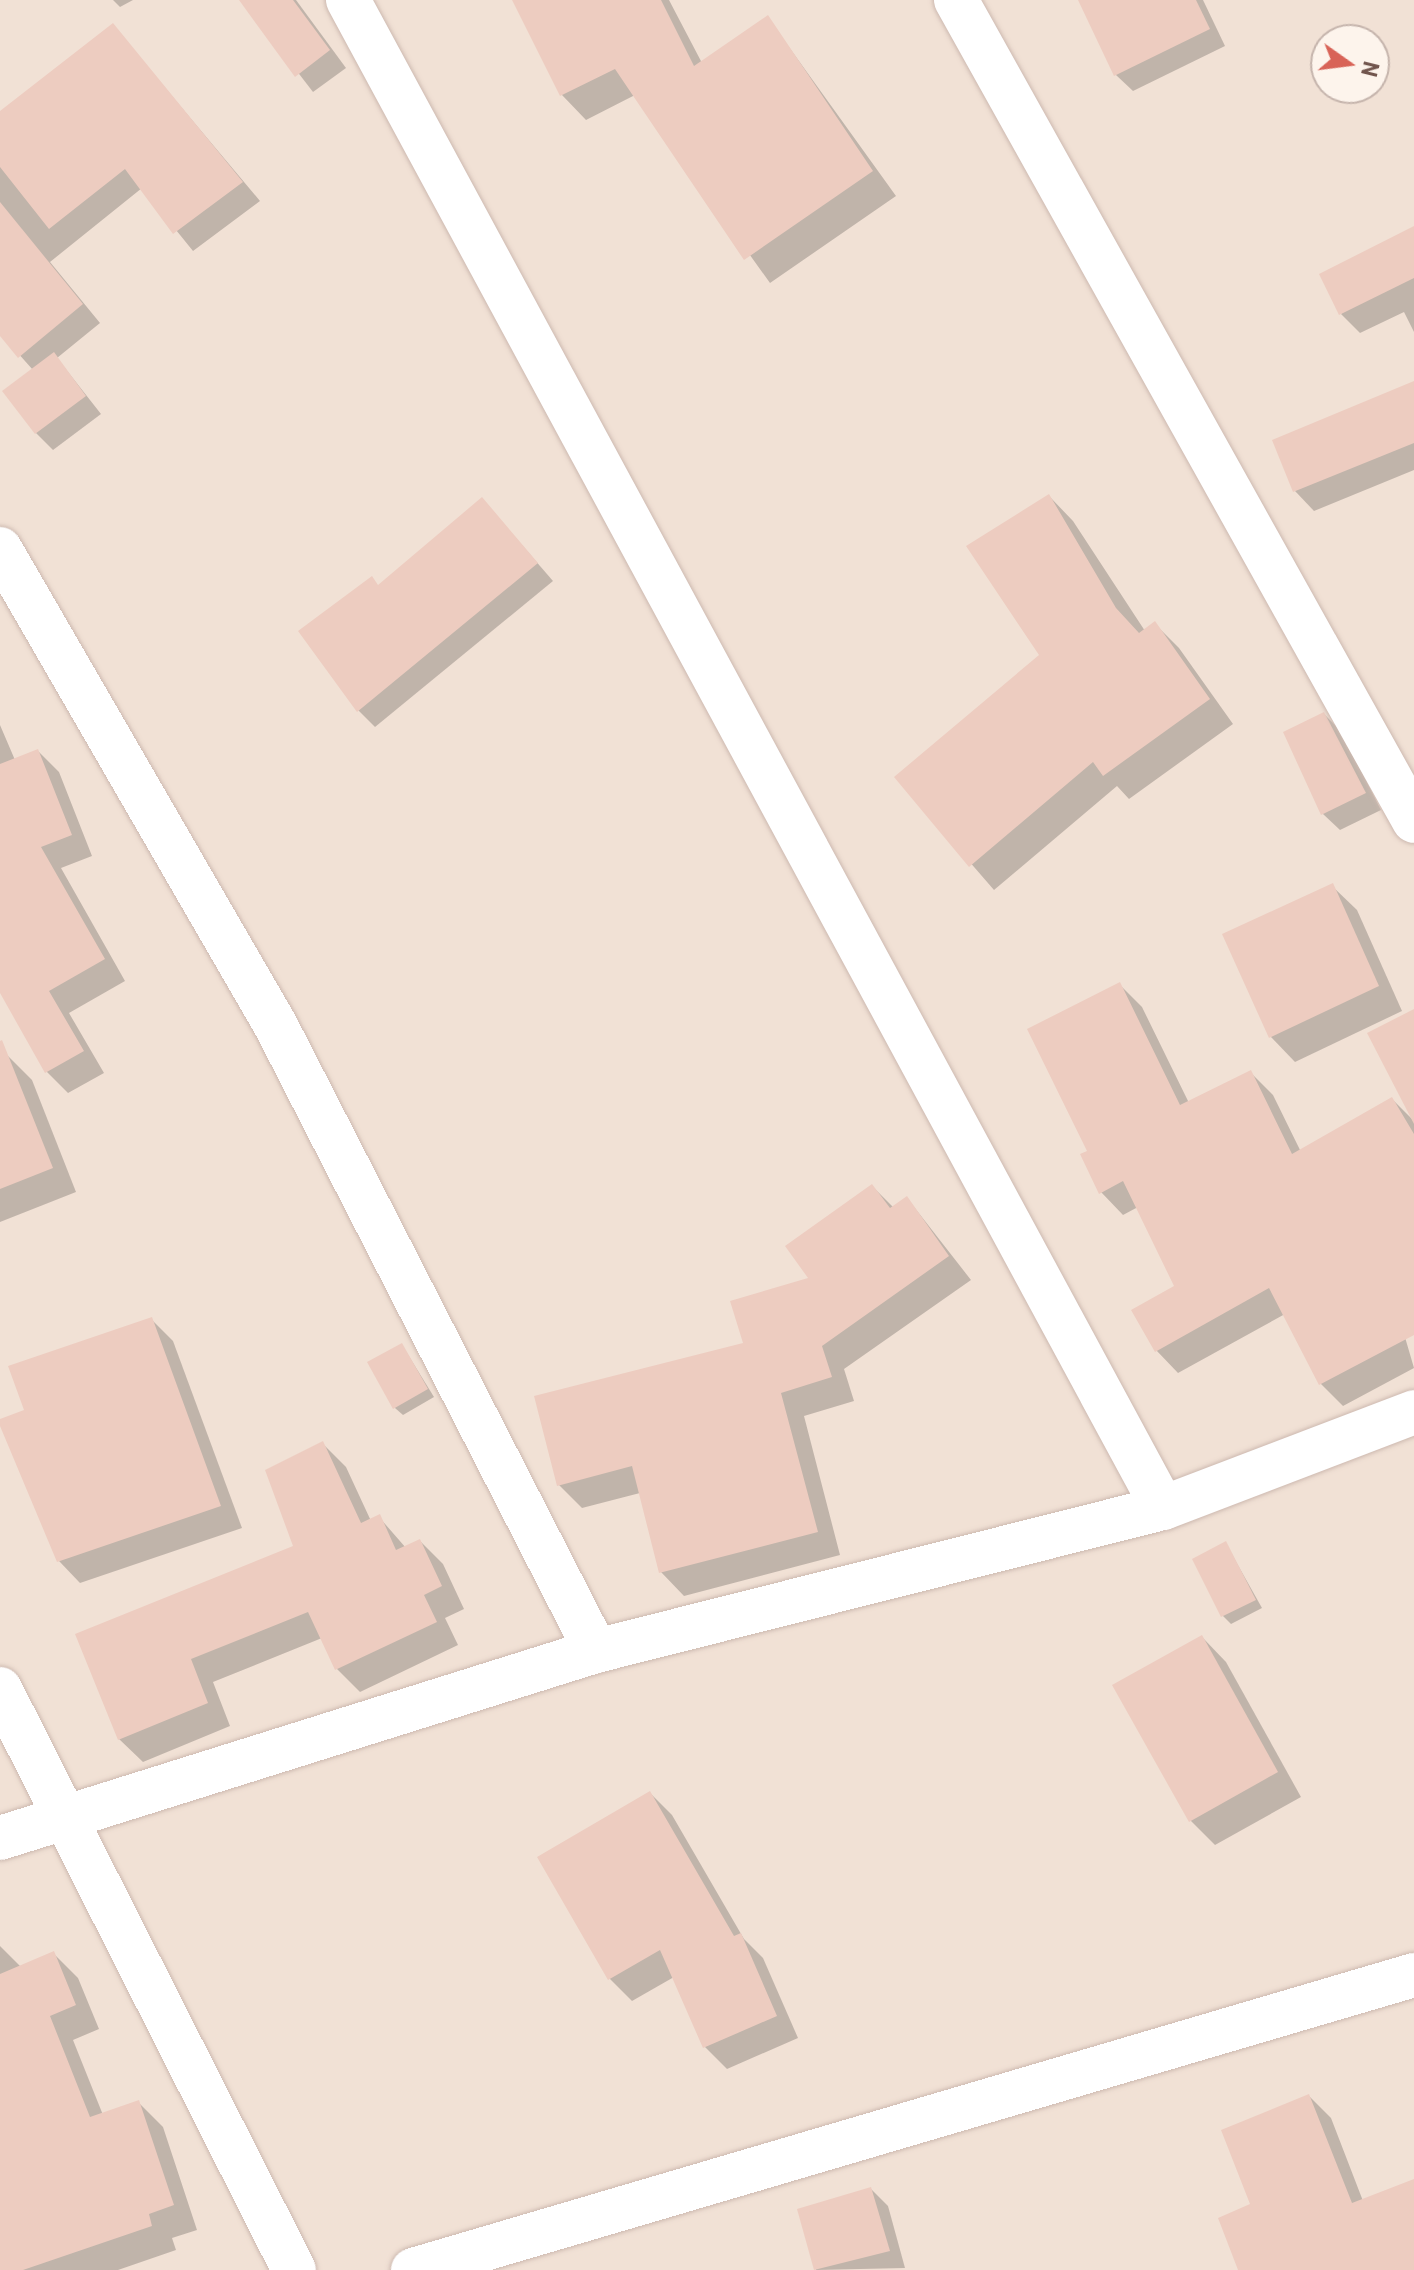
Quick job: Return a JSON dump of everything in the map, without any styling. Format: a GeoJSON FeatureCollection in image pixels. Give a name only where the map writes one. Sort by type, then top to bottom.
{"type":"FeatureCollection","features":[{"type":"Feature","properties":{"kind":"street"},"geometry":{"type":"LineString","coordinates":[[348,0],[1163,1508]]}},
{"type":"Feature","properties":{"kind":"street"},"geometry":{"type":"LineString","coordinates":[[956,0],[1414,821]]}},
{"type":"Feature","properties":{"kind":"street"},"geometry":{"type":"LineString","coordinates":[[0,549],[276,1026],[596,1651]]}},
{"type":"Feature","properties":{"kind":"street"},"geometry":{"type":"LineString","coordinates":[[0,1838],[65,1823],[596,1651],[1163,1508],[1414,1412]]}},
{"type":"Feature","properties":{"kind":"street"},"geometry":{"type":"LineString","coordinates":[[0,1689],[65,1823],[294,2270]]}},
{"type":"Feature","properties":{"kind":"street"},"geometry":{"type":"LineString","coordinates":[[413,2270],[1414,1975]]}},
{"type":"Feature","properties":{"kind":"shaded area"},"geometry":{"type":"Polygon","coordinates":[[[0,0],[1414,0],[1414,2270],[0,2270],[0,0]]]}},
{"type":"Feature","properties":{"kind":"building"},"geometry":{"type":"Polygon","coordinates":[[[239,0],[293,0],[330,50],[295,77],[239,0]]]}},
{"type":"Feature","properties":{"kind":"building"},"geometry":{"type":"Polygon","coordinates":[[[512,0],[661,0],[694,66],[768,15],[873,171],[744,260],[615,69],[560,96],[512,0]]]}},
{"type":"Feature","properties":{"kind":"building"},"geometry":{"type":"Polygon","coordinates":[[[1078,0],[1196,0],[1210,29],[1114,76],[1078,0]]]}},
{"type":"Feature","properties":{"kind":"building"},"geometry":{"type":"Polygon","coordinates":[[[113,23],[243,182],[173,234],[125,169],[49,229],[0,167],[0,111],[113,23]]]}},
{"type":"Feature","properties":{"kind":"building"},"geometry":{"type":"Polygon","coordinates":[[[0,202],[83,304],[18,358],[0,336],[0,202]]]}},
{"type":"Feature","properties":{"kind":"building"},"geometry":{"type":"Polygon","coordinates":[[[1414,226],[1414,278],[1339,315],[1319,274],[1414,226]]]}},
{"type":"Feature","properties":{"kind":"building"},"geometry":{"type":"Polygon","coordinates":[[[54,352],[86,396],[35,434],[2,391],[54,352]]]}},
{"type":"Feature","properties":{"kind":"building"},"geometry":{"type":"Polygon","coordinates":[[[1414,381],[1414,443],[1293,492],[1272,440],[1414,381]]]}},
{"type":"Feature","properties":{"kind":"building"},"geometry":{"type":"Polygon","coordinates":[[[1049,494],[1116,608],[1139,633],[1155,621],[1210,699],[1103,776],[1093,762],[969,867],[894,777],[1039,655],[966,546],[1049,494]]]}},
{"type":"Feature","properties":{"kind":"building"},"geometry":{"type":"Polygon","coordinates":[[[482,497],[538,563],[357,712],[298,631],[372,576],[378,585],[482,497]]]}},
{"type":"Feature","properties":{"kind":"building"},"geometry":{"type":"Polygon","coordinates":[[[1324,712],[1366,793],[1321,815],[1283,732],[1324,712]]]}},
{"type":"Feature","properties":{"kind":"building"},"geometry":{"type":"Polygon","coordinates":[[[38,749],[72,835],[41,847],[105,959],[49,991],[84,1051],[45,1073],[0,993],[0,764],[38,749]]]}},
{"type":"Feature","properties":{"kind":"building"},"geometry":{"type":"Polygon","coordinates":[[[1333,883],[1379,986],[1269,1038],[1222,934],[1333,883]]]}},
{"type":"Feature","properties":{"kind":"building"},"geometry":{"type":"Polygon","coordinates":[[[1120,982],[1180,1105],[1251,1070],[1292,1154],[1392,1097],[1414,1134],[1414,1335],[1319,1385],[1269,1288],[1155,1352],[1131,1310],[1174,1286],[1123,1181],[1099,1194],[1080,1154],[1087,1151],[1027,1029],[1120,982]]]}},
{"type":"Feature","properties":{"kind":"building"},"geometry":{"type":"Polygon","coordinates":[[[1414,1009],[1414,1124],[1367,1033],[1414,1009]]]}},
{"type":"Feature","properties":{"kind":"building"},"geometry":{"type":"Polygon","coordinates":[[[0,1041],[53,1168],[0,1189],[0,1041]]]}},
{"type":"Feature","properties":{"kind":"building"},"geometry":{"type":"Polygon","coordinates":[[[872,1184],[890,1208],[907,1196],[949,1256],[822,1346],[832,1377],[781,1393],[818,1532],[659,1573],[632,1466],[557,1486],[534,1396],[743,1343],[730,1301],[808,1278],[785,1246],[872,1184]]]}},
{"type":"Feature","properties":{"kind":"building"},"geometry":{"type":"Polygon","coordinates":[[[152,1317],[221,1506],[57,1562],[0,1426],[0,1419],[24,1410],[8,1366],[152,1317]]]}},
{"type":"Feature","properties":{"kind":"building"},"geometry":{"type":"Polygon","coordinates":[[[402,1343],[428,1389],[393,1409],[367,1362],[402,1343]]]}},
{"type":"Feature","properties":{"kind":"building"},"geometry":{"type":"Polygon","coordinates":[[[323,1441],[361,1523],[380,1514],[396,1550],[420,1539],[442,1586],[424,1595],[437,1622],[335,1670],[308,1612],[191,1659],[208,1703],[118,1740],[75,1634],[293,1546],[265,1470],[323,1441]]]}},
{"type":"Feature","properties":{"kind":"building"},"geometry":{"type":"Polygon","coordinates":[[[1226,1541],[1256,1600],[1221,1617],[1192,1559],[1226,1541]]]}},
{"type":"Feature","properties":{"kind":"building"},"geometry":{"type":"Polygon","coordinates":[[[1202,1635],[1278,1772],[1189,1822],[1112,1685],[1202,1635]]]}},
{"type":"Feature","properties":{"kind":"building"},"geometry":{"type":"Polygon","coordinates":[[[650,1791],[734,1936],[741,1933],[777,2016],[703,2048],[660,1950],[608,1980],[537,1857],[650,1791]]]}},
{"type":"Feature","properties":{"kind":"building"},"geometry":{"type":"Polygon","coordinates":[[[54,1951],[76,2005],[50,2016],[90,2117],[139,2100],[174,2205],[149,2214],[152,2226],[23,2270],[0,2270],[0,1974],[54,1951]]]}},
{"type":"Feature","properties":{"kind":"building"},"geometry":{"type":"Polygon","coordinates":[[[1309,2094],[1352,2203],[1414,2179],[1414,2270],[1238,2270],[1218,2218],[1250,2204],[1221,2130],[1309,2094]]]}},
{"type":"Feature","properties":{"kind":"building"},"geometry":{"type":"Polygon","coordinates":[[[871,2187],[890,2251],[814,2270],[797,2209],[871,2187]]]}}]}
